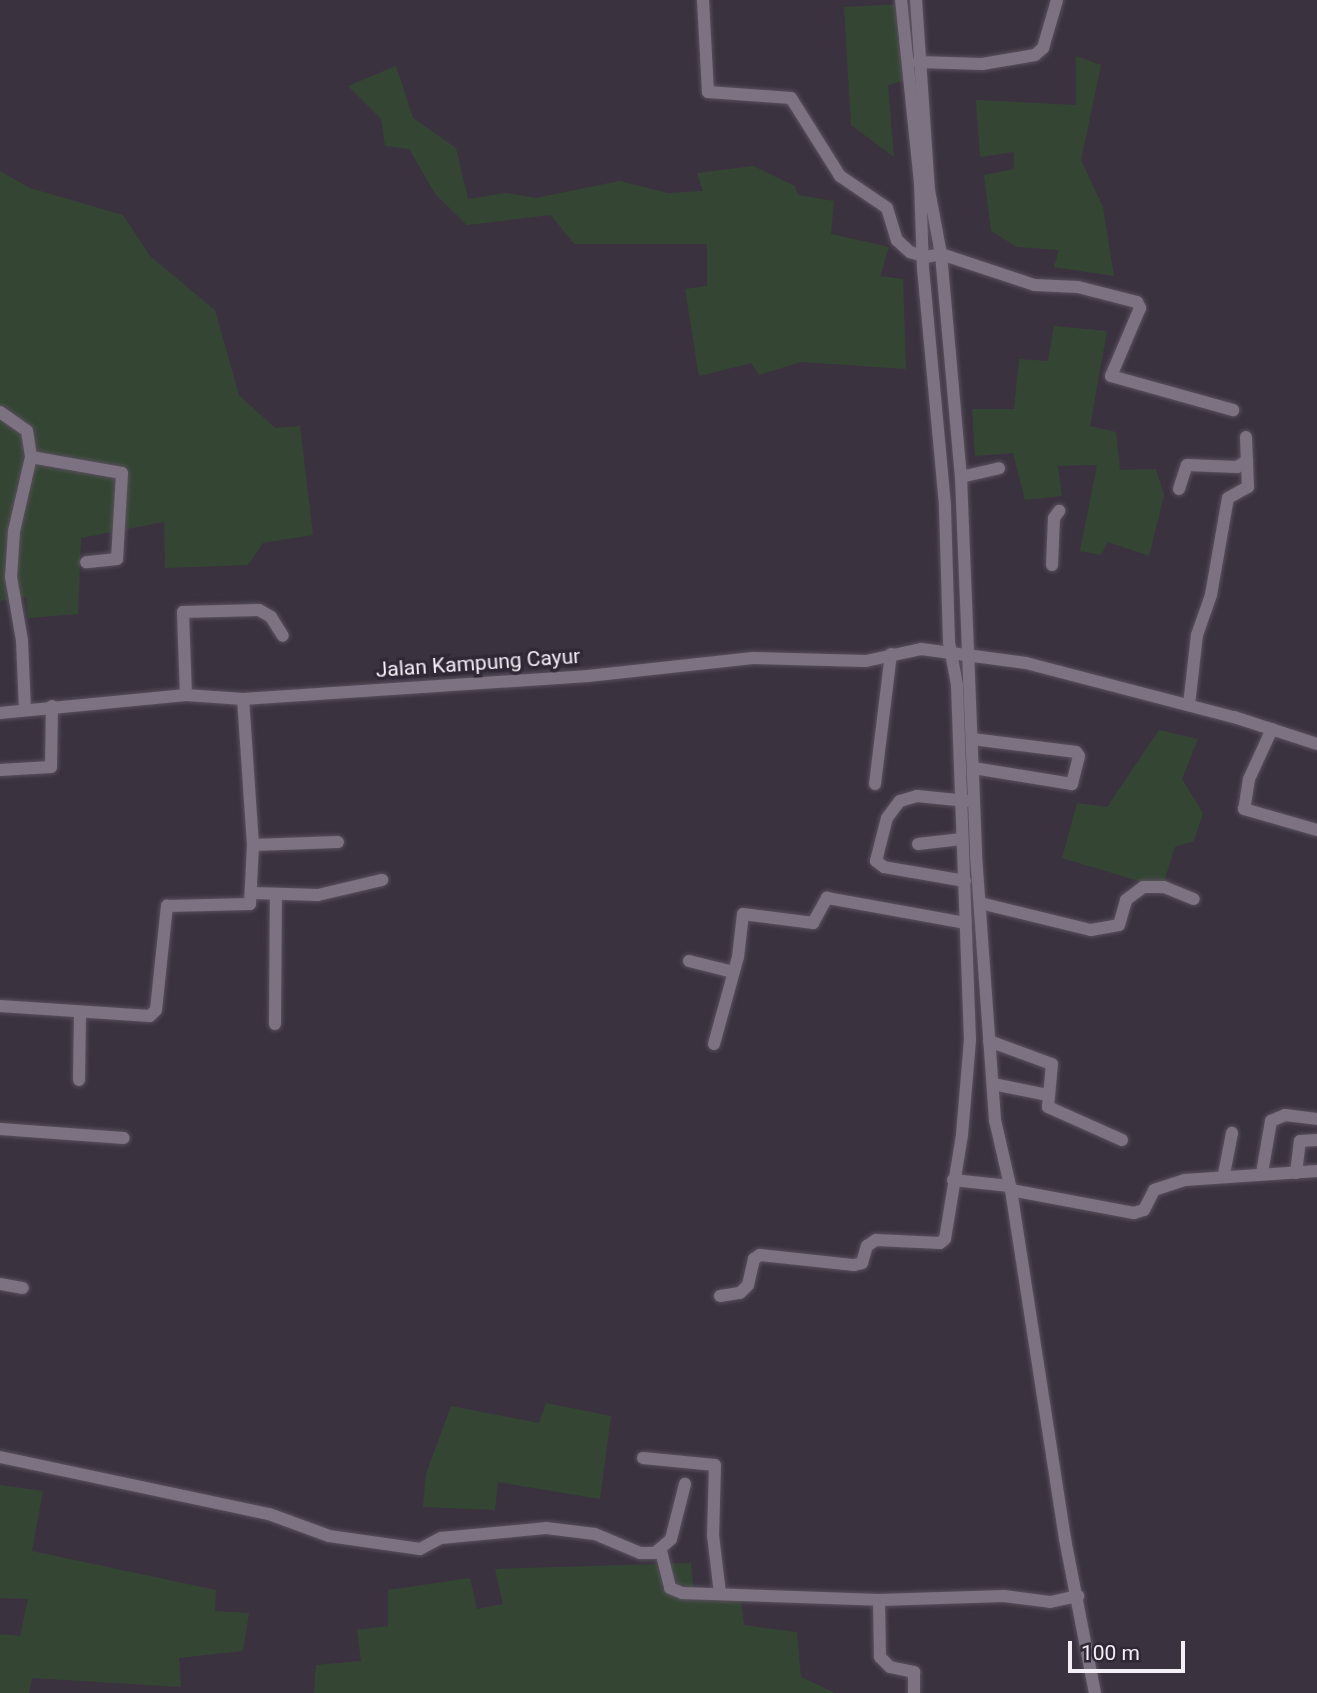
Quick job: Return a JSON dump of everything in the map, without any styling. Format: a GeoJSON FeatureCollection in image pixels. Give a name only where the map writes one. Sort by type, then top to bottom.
{"type":"FeatureCollection","features":[{"type":"Feature","properties":{"kind":"street"},"geometry":{"type":"LineString","coordinates":[[703,0],[708,92],[791,98],[840,176],[887,208],[897,240],[932,256],[1035,285],[1078,287],[1137,302],[1137,315],[1111,376],[1233,410]]}},
{"type":"Feature","properties":{"kind":"street"},"geometry":{"type":"LineString","coordinates":[[901,0],[920,183],[961,477],[961,657],[968,801],[980,903],[995,1120],[1011,1188],[1025,1302],[1070,1597],[1096,1693]]}},
{"type":"Feature","properties":{"kind":"street"},"geometry":{"type":"LineString","coordinates":[[720,1296],[740,1293],[748,1284],[754,1259],[760,1255],[854,1265],[862,1263],[867,1246],[876,1240],[940,1243],[945,1239],[962,1135],[970,1040],[962,839],[973,768],[972,738],[945,505],[916,0]]}},
{"type":"Feature","properties":{"kind":"street"},"geometry":{"type":"LineString","coordinates":[[918,62],[982,64],[1035,55],[1043,48],[1057,0]]}},
{"type":"Feature","properties":{"kind":"street"},"geometry":{"type":"LineString","coordinates":[[0,412],[27,431],[31,457],[13,531],[11,568],[24,658],[25,710]]}},
{"type":"Feature","properties":{"kind":"street"},"geometry":{"type":"LineString","coordinates":[[1189,705],[1197,635],[1211,595],[1228,498],[1246,490],[1246,437]]}},
{"type":"Feature","properties":{"kind":"street"},"geometry":{"type":"LineString","coordinates":[[31,457],[122,473],[117,559],[86,562]]}},
{"type":"Feature","properties":{"kind":"street"},"geometry":{"type":"LineString","coordinates":[[1179,489],[1187,465],[1237,467],[1247,461]]}},
{"type":"Feature","properties":{"kind":"street"},"geometry":{"type":"LineString","coordinates":[[961,477],[999,468]]}},
{"type":"Feature","properties":{"kind":"street"},"geometry":{"type":"LineString","coordinates":[[1052,565],[1054,518],[1059,511]]}},
{"type":"Feature","properties":{"kind":"street"},"geometry":{"type":"LineString","coordinates":[[186,695],[183,612],[259,610],[271,617],[283,636]]}},
{"type":"Feature","properties":{"kind":"street","name":"Jalan Kampung Cayur"},"geometry":{"type":"LineString","coordinates":[[0,713],[186,695],[243,699],[588,676],[753,658],[866,662],[921,649],[961,657],[1005,659],[1189,705],[1317,744]]}},
{"type":"Feature","properties":{"kind":"street"},"geometry":{"type":"LineString","coordinates":[[875,784],[891,654]]}},
{"type":"Feature","properties":{"kind":"street"},"geometry":{"type":"LineString","coordinates":[[0,1006],[80,1014],[153,1014],[167,906],[244,907],[250,904],[253,893],[253,845],[243,699]]}},
{"type":"Feature","properties":{"kind":"street"},"geometry":{"type":"LineString","coordinates":[[0,771],[51,767],[52,706]]}},
{"type":"Feature","properties":{"kind":"street"},"geometry":{"type":"LineString","coordinates":[[1272,729],[1249,779],[1244,810],[1317,830]]}},
{"type":"Feature","properties":{"kind":"street"},"geometry":{"type":"LineString","coordinates":[[972,738],[1054,748],[1079,756],[1072,783],[973,768]]}},
{"type":"Feature","properties":{"kind":"street"},"geometry":{"type":"LineString","coordinates":[[965,881],[884,867],[876,861],[880,834],[900,801],[917,796],[968,801]]}},
{"type":"Feature","properties":{"kind":"street"},"geometry":{"type":"LineString","coordinates":[[918,844],[962,839]]}},
{"type":"Feature","properties":{"kind":"street"},"geometry":{"type":"LineString","coordinates":[[253,845],[338,842]]}},
{"type":"Feature","properties":{"kind":"street"},"geometry":{"type":"LineString","coordinates":[[253,893],[318,895],[382,880]]}},
{"type":"Feature","properties":{"kind":"street"},"geometry":{"type":"LineString","coordinates":[[980,903],[1091,930],[1119,925],[1126,900],[1143,887],[1164,887],[1195,899]]}},
{"type":"Feature","properties":{"kind":"street"},"geometry":{"type":"LineString","coordinates":[[275,1024],[276,894]]}},
{"type":"Feature","properties":{"kind":"street"},"geometry":{"type":"LineString","coordinates":[[714,1044],[733,972],[743,914],[813,923],[827,898],[966,923]]}},
{"type":"Feature","properties":{"kind":"street"},"geometry":{"type":"LineString","coordinates":[[688,961],[733,972]]}},
{"type":"Feature","properties":{"kind":"street"},"geometry":{"type":"LineString","coordinates":[[79,1080],[80,1014]]}},
{"type":"Feature","properties":{"kind":"street"},"geometry":{"type":"LineString","coordinates":[[989,1041],[1052,1064],[1047,1096],[1050,1109],[1122,1140]]}},
{"type":"Feature","properties":{"kind":"street"},"geometry":{"type":"LineString","coordinates":[[993,1084],[1047,1096]]}},
{"type":"Feature","properties":{"kind":"street"},"geometry":{"type":"LineString","coordinates":[[1262,1173],[1270,1121],[1285,1115],[1317,1119]]}},
{"type":"Feature","properties":{"kind":"street"},"geometry":{"type":"LineString","coordinates":[[0,1129],[124,1138]]}},
{"type":"Feature","properties":{"kind":"street"},"geometry":{"type":"LineString","coordinates":[[1224,1174],[1232,1133]]}},
{"type":"Feature","properties":{"kind":"street"},"geometry":{"type":"LineString","coordinates":[[1296,1173],[1300,1141],[1317,1140]]}},
{"type":"Feature","properties":{"kind":"street"},"geometry":{"type":"LineString","coordinates":[[953,1180],[1011,1188],[1134,1213],[1144,1210],[1154,1190],[1224,1174],[1317,1171]]}},
{"type":"Feature","properties":{"kind":"street"},"geometry":{"type":"LineString","coordinates":[[0,1284],[23,1288]]}},
{"type":"Feature","properties":{"kind":"street"},"geometry":{"type":"LineString","coordinates":[[0,1457],[269,1514],[329,1536],[388,1546],[420,1549],[441,1538],[545,1528],[606,1537],[640,1553],[661,1551]]}},
{"type":"Feature","properties":{"kind":"street"},"geometry":{"type":"LineString","coordinates":[[643,1458],[715,1465],[713,1535],[720,1594]]}},
{"type":"Feature","properties":{"kind":"street"},"geometry":{"type":"LineString","coordinates":[[685,1484],[676,1528],[661,1551],[673,1591],[878,1600],[958,1595],[1049,1602],[1070,1597]]}},
{"type":"Feature","properties":{"kind":"street"},"geometry":{"type":"LineString","coordinates":[[878,1600],[880,1657],[890,1667],[914,1672],[914,1693]]}},
{"type":"Feature","properties":{"kind":"green space"},"geometry":{"type":"Polygon","coordinates":[[[906,4],[910,79],[888,85],[894,157],[851,125],[844,7],[906,4]]]}},
{"type":"Feature","properties":{"kind":"green space"},"geometry":{"type":"Polygon","coordinates":[[[1076,56],[1101,65],[1081,160],[1103,207],[1114,276],[1054,267],[1059,250],[1017,247],[991,231],[984,175],[1014,169],[1014,152],[980,157],[976,100],[1076,105],[1076,56]]]}},
{"type":"Feature","properties":{"kind":"green space"},"geometry":{"type":"Polygon","coordinates":[[[396,66],[413,118],[456,148],[468,199],[506,193],[536,198],[619,181],[668,193],[703,191],[697,173],[753,166],[795,186],[798,195],[834,201],[831,234],[889,247],[880,276],[903,279],[906,369],[801,362],[759,375],[751,363],[699,376],[685,289],[707,286],[707,244],[574,244],[551,215],[467,225],[436,195],[409,149],[385,146],[381,119],[348,86],[396,66]]]}},
{"type":"Feature","properties":{"kind":"green space"},"geometry":{"type":"Polygon","coordinates":[[[0,171],[30,188],[123,215],[150,256],[215,310],[239,395],[275,428],[300,426],[313,535],[263,543],[248,565],[165,568],[164,522],[81,538],[78,614],[28,618],[26,597],[0,601],[0,171]]]}},
{"type":"Feature","properties":{"kind":"green space"},"geometry":{"type":"Polygon","coordinates":[[[1054,326],[1107,331],[1090,426],[1116,432],[1120,470],[1156,469],[1164,495],[1149,556],[1108,542],[1101,555],[1080,551],[1097,465],[1058,466],[1062,496],[1025,500],[1013,453],[975,456],[972,409],[1014,409],[1019,359],[1048,361],[1054,326]]]}},
{"type":"Feature","properties":{"kind":"green space"},"geometry":{"type":"Polygon","coordinates":[[[1159,730],[1198,739],[1182,779],[1203,813],[1194,841],[1175,847],[1162,888],[1062,858],[1077,803],[1107,807],[1159,730]]]}},
{"type":"Feature","properties":{"kind":"green space"},"geometry":{"type":"Polygon","coordinates":[[[546,1403],[611,1416],[600,1499],[498,1482],[495,1510],[423,1507],[426,1474],[451,1406],[539,1423],[546,1403]]]}},
{"type":"Feature","properties":{"kind":"green space"},"geometry":{"type":"Polygon","coordinates":[[[0,1485],[43,1491],[32,1551],[216,1590],[215,1611],[249,1613],[243,1651],[179,1658],[181,1687],[32,1678],[29,1693],[0,1693],[0,1634],[20,1636],[28,1599],[0,1598],[0,1485]]]}},
{"type":"Feature","properties":{"kind":"green space"},"geometry":{"type":"Polygon","coordinates":[[[691,1563],[694,1594],[741,1600],[744,1625],[797,1632],[801,1677],[835,1693],[314,1693],[316,1665],[361,1661],[357,1630],[388,1626],[388,1590],[470,1578],[477,1609],[503,1604],[495,1569],[691,1563]]]}}]}
